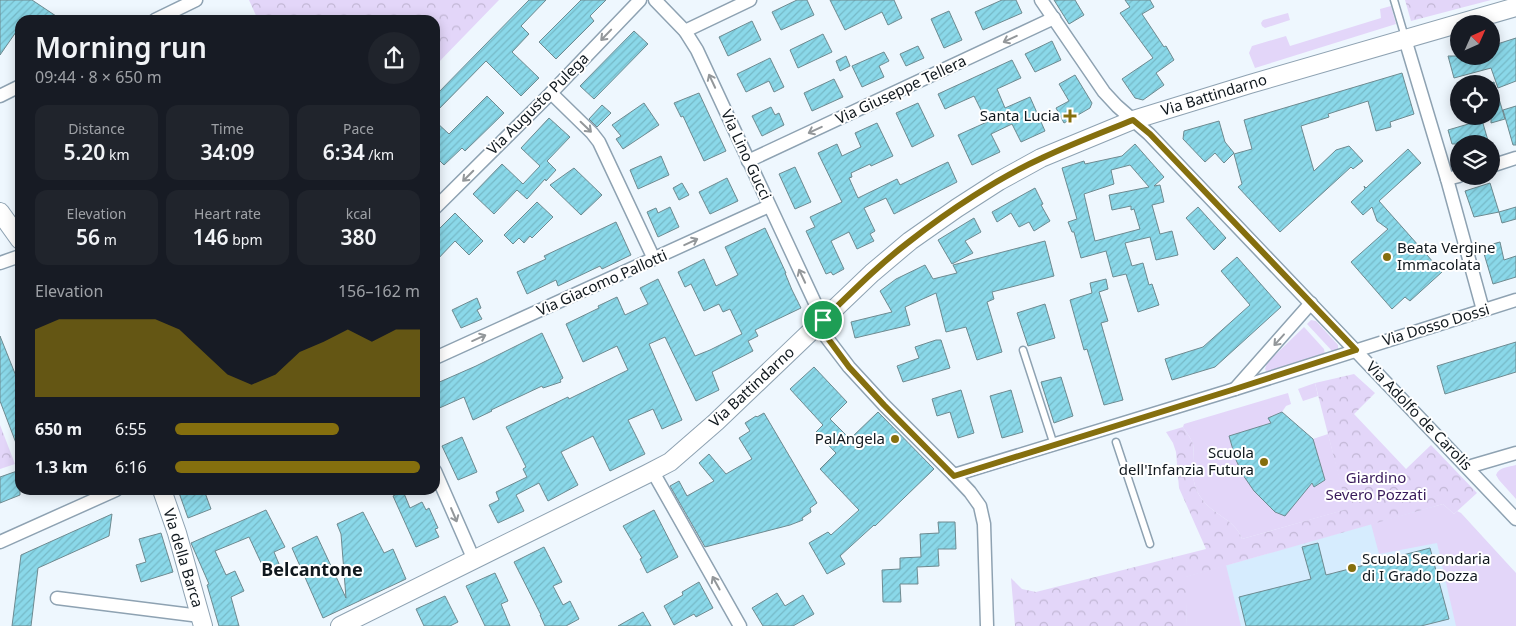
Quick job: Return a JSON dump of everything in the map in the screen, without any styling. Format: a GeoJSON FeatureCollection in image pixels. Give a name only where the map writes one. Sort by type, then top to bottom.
{"type":"FeatureCollection","features":[{"type":"Feature","properties":{"kind":"street"},"geometry":{"type":"LineString","coordinates":[[165,15],[196,0]]}},
{"type":"Feature","properties":{"kind":"street","name":"Via Augusto Pulega"},"geometry":{"type":"LineString","coordinates":[[440,203],[551,93],[640,0]]}},
{"type":"Feature","properties":{"kind":"street","name":"Via Lino Gucci"},"geometry":{"type":"LineString","coordinates":[[655,0],[685,31],[698,50],[820,322],[849,367],[954,476],[980,506],[984,524],[987,626]]}},
{"type":"Feature","properties":{"kind":"street"},"geometry":{"type":"LineString","coordinates":[[685,31],[750,0]]}},
{"type":"Feature","properties":{"kind":"street","name":"Via Adolfo de Carolis"},"geometry":{"type":"LineString","coordinates":[[1041,0],[1104,92],[1117,106],[1150,134],[1516,519]]}},
{"type":"Feature","properties":{"kind":"street","name":"Via Battindarno"},"geometry":{"type":"LineString","coordinates":[[344,625],[670,462],[716,422],[872,273],[910,241],[978,194],[1042,158],[1133,120],[1516,8]]}},
{"type":"Feature","properties":{"kind":"street","name":"Via Giuseppe Tellera"},"geometry":{"type":"LineString","coordinates":[[748,161],[1054,18]]}},
{"type":"Feature","properties":{"kind":"street"},"geometry":{"type":"LineString","coordinates":[[1405,39],[1450,169]]}},
{"type":"Feature","properties":{"kind":"street"},"geometry":{"type":"LineString","coordinates":[[0,96],[15,88]]}},
{"type":"Feature","properties":{"kind":"street"},"geometry":{"type":"LineString","coordinates":[[551,93],[599,142],[654,259]]}},
{"type":"Feature","properties":{"kind":"street"},"geometry":{"type":"LineString","coordinates":[[1500,163],[1516,158]]}},
{"type":"Feature","properties":{"kind":"street"},"geometry":{"type":"LineString","coordinates":[[1455,185],[1483,310]]}},
{"type":"Feature","properties":{"kind":"street","name":"Via Giacomo Pallotti"},"geometry":{"type":"LineString","coordinates":[[440,356],[769,206]]}},
{"type":"Feature","properties":{"kind":"street"},"geometry":{"type":"LineString","coordinates":[[0,212],[15,233]]}},
{"type":"Feature","properties":{"kind":"street"},"geometry":{"type":"LineString","coordinates":[[0,263],[15,258]]}},
{"type":"Feature","properties":{"kind":"street","name":"Via Dosso Dossi"},"geometry":{"type":"LineString","coordinates":[[954,476],[1516,300]]}},
{"type":"Feature","properties":{"kind":"street"},"geometry":{"type":"LineString","coordinates":[[1235,389],[1311,303]]}},
{"type":"Feature","properties":{"kind":"street"},"geometry":{"type":"LineString","coordinates":[[1468,467],[1516,453]]}},
{"type":"Feature","properties":{"kind":"street"},"geometry":{"type":"LineString","coordinates":[[653,472],[740,626]]}},
{"type":"Feature","properties":{"kind":"street"},"geometry":{"type":"LineString","coordinates":[[440,482],[474,560]]}},
{"type":"Feature","properties":{"kind":"street"},"geometry":{"type":"LineString","coordinates":[[0,542],[105,495]]}},
{"type":"Feature","properties":{"kind":"street","name":"Via della Barca"},"geometry":{"type":"LineString","coordinates":[[164,495],[177,533],[202,621]]}},
{"type":"Feature","properties":{"kind":"street"},"geometry":{"type":"LineString","coordinates":[[57,598],[202,621]]}},
{"type":"Feature","properties":{"kind":"lane"},"geometry":{"type":"LineString","coordinates":[[1394,0],[1405,39]]}},
{"type":"Feature","properties":{"kind":"lane"},"geometry":{"type":"LineString","coordinates":[[1022,350],[1054,445]]}},
{"type":"Feature","properties":{"kind":"lane"},"geometry":{"type":"LineString","coordinates":[[1116,442],[1150,544]]}},
{"type":"Feature","properties":{"kind":"shaded area","name":"Scuola Secondaria di I Grado Dozza"},"geometry":{"type":"Polygon","coordinates":[[[1434,506],[1507,626],[1187,626],[1185,577],[1434,506]]]}},
{"type":"Feature","properties":{"kind":"green space"},"geometry":{"type":"Polygon","coordinates":[[[249,0],[499,0],[440,61],[440,15],[256,15],[249,0]]]}},
{"type":"Feature","properties":{"kind":"green space"},"geometry":{"type":"Polygon","coordinates":[[[1405,0],[1491,0],[1411,21],[1405,0]]]}},
{"type":"Feature","properties":{"kind":"green space"},"geometry":{"type":"Polygon","coordinates":[[[1391,6],[1396,24],[1255,68],[1249,53],[1252,46],[1286,36],[1290,46],[1381,18],[1380,9],[1391,6]]]}},
{"type":"Feature","properties":{"kind":"green space"},"geometry":{"type":"Polygon","coordinates":[[[1288,13],[1290,20],[1265,28],[1262,26],[1263,20],[1288,13]]]}},
{"type":"Feature","properties":{"kind":"green space"},"geometry":{"type":"Polygon","coordinates":[[[1311,320],[1316,321],[1338,345],[1338,349],[1333,352],[1307,324],[1311,320]]]}},
{"type":"Feature","properties":{"kind":"green space"},"geometry":{"type":"Polygon","coordinates":[[[1304,327],[1324,349],[1325,355],[1267,373],[1265,369],[1267,363],[1304,327]]]}},
{"type":"Feature","properties":{"kind":"green space","name":"Giardino Severo Pozzati"},"geometry":{"type":"Polygon","coordinates":[[[1354,374],[1375,393],[1354,414],[1406,469],[1431,445],[1477,493],[1454,514],[1443,504],[1186,577],[1187,626],[1015,626],[1011,578],[1022,589],[1036,592],[1206,549],[1179,488],[1176,452],[1166,432],[1183,427],[1193,444],[1193,473],[1197,491],[1207,505],[1235,527],[1242,539],[1347,509],[1315,383],[1354,374]]]}},
{"type":"Feature","properties":{"kind":"green space"},"geometry":{"type":"Polygon","coordinates":[[[1315,383],[1318,396],[1303,401],[1298,389],[1315,383]]]}},
{"type":"Feature","properties":{"kind":"green space"},"geometry":{"type":"Polygon","coordinates":[[[1288,393],[1291,404],[1286,406],[1282,412],[1269,418],[1274,428],[1260,427],[1229,436],[1241,468],[1259,495],[1275,512],[1308,478],[1314,487],[1325,480],[1313,439],[1328,434],[1348,509],[1242,539],[1235,527],[1207,505],[1197,491],[1193,473],[1193,444],[1183,427],[1184,424],[1288,393]]]}},
{"type":"Feature","properties":{"kind":"green space"},"geometry":{"type":"Polygon","coordinates":[[[0,425],[15,464],[0,469],[0,425]]]}},
{"type":"Feature","properties":{"kind":"green space"},"geometry":{"type":"Polygon","coordinates":[[[1516,465],[1516,499],[1496,475],[1502,469],[1516,465]]]}},
{"type":"Feature","properties":{"kind":"green space"},"geometry":{"type":"Polygon","coordinates":[[[1443,504],[1454,514],[1457,511],[1461,513],[1516,573],[1516,626],[1456,626],[1437,543],[1379,554],[1371,524],[1443,504]]]}},
{"type":"Feature","properties":{"kind":"green space"},"geometry":{"type":"Polygon","coordinates":[[[1226,565],[1241,626],[1187,626],[1185,577],[1226,565]]]}},
{"type":"Feature","properties":{"kind":"building"},"geometry":{"type":"Polygon","coordinates":[[[0,0],[32,0],[54,15],[15,15],[15,33],[0,55],[0,0]]]}},
{"type":"Feature","properties":{"kind":"building"},"geometry":{"type":"Polygon","coordinates":[[[529,0],[546,0],[521,26],[529,34],[512,52],[539,78],[521,96],[486,61],[440,108],[440,91],[529,0]]]}},
{"type":"Feature","properties":{"kind":"building"},"geometry":{"type":"Polygon","coordinates":[[[581,0],[606,0],[590,16],[594,21],[556,59],[539,42],[581,0]]]}},
{"type":"Feature","properties":{"kind":"building"},"geometry":{"type":"Polygon","coordinates":[[[797,0],[807,0],[814,15],[781,30],[772,12],[797,0]]]}},
{"type":"Feature","properties":{"kind":"building"},"geometry":{"type":"Polygon","coordinates":[[[830,0],[894,0],[902,18],[888,25],[882,12],[845,30],[830,0]]]}},
{"type":"Feature","properties":{"kind":"building"},"geometry":{"type":"Polygon","coordinates":[[[1002,0],[1016,0],[1022,13],[983,30],[975,12],[1002,0]]]}},
{"type":"Feature","properties":{"kind":"building"},"geometry":{"type":"Polygon","coordinates":[[[1054,0],[1075,0],[1084,15],[1069,24],[1054,0]]]}},
{"type":"Feature","properties":{"kind":"building"},"geometry":{"type":"Polygon","coordinates":[[[1125,0],[1150,0],[1154,7],[1142,14],[1174,60],[1156,73],[1164,85],[1143,100],[1135,98],[1122,79],[1153,58],[1120,13],[1130,7],[1125,0]]]}},
{"type":"Feature","properties":{"kind":"building"},"geometry":{"type":"Polygon","coordinates":[[[949,11],[962,40],[944,48],[931,19],[949,11]]]}},
{"type":"Feature","properties":{"kind":"building"},"geometry":{"type":"Polygon","coordinates":[[[752,21],[761,40],[728,56],[719,37],[752,21]]]}},
{"type":"Feature","properties":{"kind":"building"},"geometry":{"type":"Polygon","coordinates":[[[634,31],[648,44],[594,99],[580,86],[634,31]]]}},
{"type":"Feature","properties":{"kind":"building"},"geometry":{"type":"Polygon","coordinates":[[[823,34],[832,52],[798,68],[790,50],[823,34]]]}},
{"type":"Feature","properties":{"kind":"building"},"geometry":{"type":"Polygon","coordinates":[[[1516,38],[1516,81],[1500,87],[1500,75],[1493,75],[1491,68],[1465,75],[1453,75],[1450,65],[1500,65],[1500,43],[1516,38]]]}},
{"type":"Feature","properties":{"kind":"building"},"geometry":{"type":"Polygon","coordinates":[[[1052,41],[1061,60],[1035,72],[1025,54],[1052,41]]]}},
{"type":"Feature","properties":{"kind":"building"},"geometry":{"type":"Polygon","coordinates":[[[918,46],[924,58],[906,66],[900,54],[918,46]]]}},
{"type":"Feature","properties":{"kind":"building"},"geometry":{"type":"Polygon","coordinates":[[[884,52],[889,61],[879,66],[884,77],[862,87],[852,66],[884,52]]]}},
{"type":"Feature","properties":{"kind":"building"},"geometry":{"type":"Polygon","coordinates":[[[846,56],[850,66],[840,71],[836,61],[846,56]]]}},
{"type":"Feature","properties":{"kind":"building"},"geometry":{"type":"Polygon","coordinates":[[[770,58],[784,87],[774,92],[769,81],[746,92],[737,74],[770,58]]]}},
{"type":"Feature","properties":{"kind":"building"},"geometry":{"type":"Polygon","coordinates":[[[1012,60],[1021,78],[997,89],[1005,108],[1030,97],[1045,131],[1021,142],[1012,124],[991,134],[1000,152],[972,165],[958,135],[987,122],[974,96],[945,109],[938,94],[1012,60]]]}},
{"type":"Feature","properties":{"kind":"building"},"geometry":{"type":"Polygon","coordinates":[[[1402,73],[1414,114],[1390,122],[1391,127],[1376,131],[1368,101],[1328,114],[1329,117],[1301,126],[1314,171],[1336,150],[1349,146],[1363,161],[1353,169],[1351,167],[1280,232],[1238,187],[1242,184],[1234,154],[1252,149],[1244,120],[1402,73]]]}},
{"type":"Feature","properties":{"kind":"building"},"geometry":{"type":"Polygon","coordinates":[[[1075,75],[1092,103],[1090,108],[1064,123],[1056,108],[1069,101],[1059,84],[1075,75]]]}},
{"type":"Feature","properties":{"kind":"building"},"geometry":{"type":"Polygon","coordinates":[[[834,79],[843,97],[812,111],[804,93],[834,79]]]}},
{"type":"Feature","properties":{"kind":"building"},"geometry":{"type":"Polygon","coordinates":[[[699,93],[726,151],[704,161],[683,116],[681,117],[674,103],[699,93]]]}},
{"type":"Feature","properties":{"kind":"building"},"geometry":{"type":"Polygon","coordinates":[[[487,96],[504,113],[465,151],[462,148],[444,165],[440,161],[440,126],[449,134],[487,96]]]}},
{"type":"Feature","properties":{"kind":"building"},"geometry":{"type":"Polygon","coordinates":[[[1500,102],[1505,119],[1500,120],[1500,102]]]}},
{"type":"Feature","properties":{"kind":"building"},"geometry":{"type":"Polygon","coordinates":[[[644,103],[659,125],[623,149],[616,139],[621,136],[612,125],[644,103]]]}},
{"type":"Feature","properties":{"kind":"building"},"geometry":{"type":"Polygon","coordinates":[[[918,103],[934,136],[912,147],[896,113],[918,103]]]}},
{"type":"Feature","properties":{"kind":"building"},"geometry":{"type":"Polygon","coordinates":[[[602,105],[611,113],[597,127],[589,119],[602,105]]]}},
{"type":"Feature","properties":{"kind":"building"},"geometry":{"type":"Polygon","coordinates":[[[1516,106],[1516,145],[1513,145],[1503,110],[1516,106]]]}},
{"type":"Feature","properties":{"kind":"building"},"geometry":{"type":"Polygon","coordinates":[[[771,107],[775,115],[779,113],[784,125],[762,136],[752,116],[771,107]]]}},
{"type":"Feature","properties":{"kind":"building"},"geometry":{"type":"Polygon","coordinates":[[[549,118],[570,137],[547,161],[556,170],[527,199],[517,190],[494,214],[473,194],[502,164],[523,184],[540,166],[521,148],[549,118]]]}},
{"type":"Feature","properties":{"kind":"building"},"geometry":{"type":"Polygon","coordinates":[[[1219,121],[1225,142],[1234,153],[1224,163],[1215,153],[1205,162],[1183,139],[1184,131],[1219,121]]]}},
{"type":"Feature","properties":{"kind":"building"},"geometry":{"type":"Polygon","coordinates":[[[877,123],[893,156],[851,173],[852,177],[849,178],[858,198],[897,179],[900,185],[948,162],[957,182],[894,214],[886,198],[864,208],[875,231],[870,234],[874,241],[857,249],[849,232],[831,241],[844,269],[833,275],[831,272],[826,274],[806,231],[815,227],[810,217],[842,202],[818,153],[837,144],[842,156],[861,147],[855,133],[877,123]]]}},
{"type":"Feature","properties":{"kind":"building"},"geometry":{"type":"Polygon","coordinates":[[[1465,125],[1483,125],[1486,135],[1450,135],[1450,137],[1448,130],[1465,125]]]}},
{"type":"Feature","properties":{"kind":"building"},"geometry":{"type":"Polygon","coordinates":[[[1135,144],[1164,177],[1154,186],[1160,185],[1164,202],[1152,205],[1160,234],[1172,231],[1178,255],[1156,260],[1150,237],[1125,243],[1132,266],[1143,263],[1149,285],[1152,284],[1159,305],[1138,312],[1126,274],[1113,277],[1106,251],[1081,258],[1074,232],[1072,232],[1068,222],[1077,219],[1062,168],[1084,161],[1085,164],[1122,156],[1135,144]],[[1130,165],[1111,170],[1114,184],[1084,194],[1095,241],[1140,229],[1134,209],[1131,210],[1131,206],[1112,210],[1109,195],[1149,187],[1130,165]]]}},
{"type":"Feature","properties":{"kind":"building"},"geometry":{"type":"Polygon","coordinates":[[[1408,149],[1421,163],[1379,201],[1442,272],[1410,301],[1405,297],[1392,309],[1351,262],[1388,229],[1377,221],[1372,207],[1363,215],[1351,202],[1365,189],[1364,186],[1366,188],[1408,149]]]}},
{"type":"Feature","properties":{"kind":"building"},"geometry":{"type":"Polygon","coordinates":[[[661,156],[669,175],[638,189],[630,170],[661,156]]]}},
{"type":"Feature","properties":{"kind":"building"},"geometry":{"type":"Polygon","coordinates":[[[795,167],[811,202],[795,209],[779,174],[795,167]]]}},
{"type":"Feature","properties":{"kind":"building"},"geometry":{"type":"Polygon","coordinates":[[[574,168],[602,195],[581,215],[550,185],[574,168]]]}},
{"type":"Feature","properties":{"kind":"building"},"geometry":{"type":"Polygon","coordinates":[[[727,178],[738,201],[710,214],[699,192],[727,178]]]}},
{"type":"Feature","properties":{"kind":"building"},"geometry":{"type":"Polygon","coordinates":[[[682,183],[689,195],[679,200],[673,188],[682,183]]]}},
{"type":"Feature","properties":{"kind":"building"},"geometry":{"type":"Polygon","coordinates":[[[1484,185],[1491,185],[1499,212],[1474,217],[1465,191],[1484,185]]]}},
{"type":"Feature","properties":{"kind":"building"},"geometry":{"type":"Polygon","coordinates":[[[1035,188],[1043,204],[1041,205],[1050,221],[1034,231],[1029,222],[1019,227],[1011,213],[997,222],[992,212],[1035,188]]]}},
{"type":"Feature","properties":{"kind":"building"},"geometry":{"type":"Polygon","coordinates":[[[537,202],[553,217],[532,238],[530,236],[524,243],[519,238],[513,244],[504,235],[537,202]]]}},
{"type":"Feature","properties":{"kind":"building"},"geometry":{"type":"Polygon","coordinates":[[[670,207],[679,227],[658,237],[647,212],[656,208],[658,213],[670,207]]]}},
{"type":"Feature","properties":{"kind":"building"},"geometry":{"type":"Polygon","coordinates":[[[1198,207],[1226,238],[1214,250],[1186,218],[1198,207]]]}},
{"type":"Feature","properties":{"kind":"building"},"geometry":{"type":"Polygon","coordinates":[[[1516,207],[1516,219],[1502,223],[1499,212],[1516,207]]]}},
{"type":"Feature","properties":{"kind":"building"},"geometry":{"type":"Polygon","coordinates":[[[455,213],[483,241],[469,255],[455,241],[440,257],[440,228],[455,213]]]}},
{"type":"Feature","properties":{"kind":"building"},"geometry":{"type":"Polygon","coordinates":[[[974,218],[981,232],[965,241],[973,253],[952,264],[938,240],[974,218]]]}},
{"type":"Feature","properties":{"kind":"building"},"geometry":{"type":"Polygon","coordinates":[[[616,222],[631,255],[602,269],[600,266],[558,286],[556,280],[527,294],[517,272],[546,259],[544,256],[616,222]]]}},
{"type":"Feature","properties":{"kind":"building"},"geometry":{"type":"Polygon","coordinates":[[[765,228],[801,308],[755,330],[758,336],[748,341],[753,351],[712,372],[719,390],[696,401],[665,337],[649,344],[682,420],[662,429],[653,409],[628,420],[645,454],[610,471],[593,436],[561,452],[578,485],[548,501],[539,483],[516,495],[524,511],[498,523],[489,505],[499,500],[496,492],[527,477],[523,469],[526,467],[506,427],[628,370],[617,346],[583,362],[566,324],[617,297],[625,315],[648,304],[640,288],[658,279],[695,356],[710,350],[742,334],[730,309],[723,312],[719,304],[704,311],[691,284],[685,287],[678,272],[704,259],[716,286],[738,275],[725,247],[765,228]]]}},
{"type":"Feature","properties":{"kind":"building"},"geometry":{"type":"Polygon","coordinates":[[[1045,241],[1054,276],[992,292],[994,299],[987,302],[1002,352],[977,360],[966,327],[946,332],[936,293],[905,307],[910,325],[855,338],[851,322],[892,312],[880,291],[896,279],[925,265],[933,279],[957,273],[953,265],[1045,241]]]}},
{"type":"Feature","properties":{"kind":"building"},"geometry":{"type":"Polygon","coordinates":[[[1500,242],[1504,260],[1516,256],[1516,277],[1493,284],[1482,247],[1500,242]]]}},
{"type":"Feature","properties":{"kind":"building"},"geometry":{"type":"Polygon","coordinates":[[[1237,257],[1281,307],[1215,367],[1172,380],[1165,359],[1203,347],[1250,305],[1221,271],[1237,257]]]}},
{"type":"Feature","properties":{"kind":"building"},"geometry":{"type":"Polygon","coordinates":[[[1106,279],[1108,289],[1099,292],[1108,321],[1101,323],[1123,400],[1104,405],[1087,349],[1084,350],[1070,300],[1092,293],[1090,283],[1106,279]]]}},
{"type":"Feature","properties":{"kind":"building"},"geometry":{"type":"Polygon","coordinates":[[[477,298],[481,308],[477,310],[482,319],[461,328],[452,310],[477,298]]]}},
{"type":"Feature","properties":{"kind":"building"},"geometry":{"type":"Polygon","coordinates":[[[1045,304],[1055,338],[1028,346],[1017,313],[1045,304]]]}},
{"type":"Feature","properties":{"kind":"building"},"geometry":{"type":"Polygon","coordinates":[[[542,333],[563,378],[560,380],[561,382],[543,388],[542,386],[473,420],[464,397],[440,408],[440,382],[542,333]]]}},
{"type":"Feature","properties":{"kind":"building"},"geometry":{"type":"Polygon","coordinates":[[[0,336],[15,374],[15,440],[0,401],[0,336]]]}},
{"type":"Feature","properties":{"kind":"building"},"geometry":{"type":"Polygon","coordinates":[[[941,340],[950,368],[903,382],[897,366],[919,358],[915,347],[941,340]]]}},
{"type":"Feature","properties":{"kind":"building"},"geometry":{"type":"Polygon","coordinates":[[[1516,342],[1516,372],[1445,394],[1437,366],[1516,342]]]}},
{"type":"Feature","properties":{"kind":"building"},"geometry":{"type":"Polygon","coordinates":[[[814,367],[847,402],[830,419],[850,439],[878,412],[934,469],[875,526],[840,556],[845,564],[827,574],[809,543],[828,532],[831,535],[859,510],[820,469],[836,453],[816,432],[823,425],[790,389],[814,367]]]}},
{"type":"Feature","properties":{"kind":"building"},"geometry":{"type":"Polygon","coordinates":[[[1061,377],[1073,416],[1054,423],[1041,382],[1061,377]]]}},
{"type":"Feature","properties":{"kind":"building"},"geometry":{"type":"Polygon","coordinates":[[[961,390],[974,433],[958,438],[950,412],[937,416],[932,399],[961,390]]]}},
{"type":"Feature","properties":{"kind":"building"},"geometry":{"type":"Polygon","coordinates":[[[1011,390],[1023,432],[1002,438],[990,396],[1011,390]]]}},
{"type":"Feature","properties":{"kind":"building"},"geometry":{"type":"Polygon","coordinates":[[[1282,412],[1313,439],[1325,480],[1314,487],[1312,483],[1285,516],[1275,512],[1254,491],[1236,460],[1229,436],[1271,423],[1268,418],[1282,412]]]}},
{"type":"Feature","properties":{"kind":"building"},"geometry":{"type":"Polygon","coordinates":[[[764,413],[817,503],[810,508],[811,512],[802,518],[803,520],[705,547],[670,486],[679,481],[687,496],[714,481],[699,463],[709,454],[726,474],[752,459],[739,438],[750,431],[745,423],[764,413]]]}},
{"type":"Feature","properties":{"kind":"building"},"geometry":{"type":"Polygon","coordinates":[[[462,437],[477,472],[458,480],[442,446],[462,437]]]}},
{"type":"Feature","properties":{"kind":"building"},"geometry":{"type":"Polygon","coordinates":[[[15,472],[15,495],[20,495],[0,503],[0,477],[15,472]]]}},
{"type":"Feature","properties":{"kind":"building"},"geometry":{"type":"Polygon","coordinates":[[[180,495],[206,495],[211,509],[188,518],[180,495]]]}},
{"type":"Feature","properties":{"kind":"building"},"geometry":{"type":"Polygon","coordinates":[[[405,495],[410,508],[422,502],[426,510],[429,508],[438,528],[435,529],[439,537],[416,547],[393,496],[405,495]]]}},
{"type":"Feature","properties":{"kind":"building"},"geometry":{"type":"Polygon","coordinates":[[[266,510],[285,547],[274,552],[279,564],[265,571],[249,537],[215,551],[226,575],[235,571],[244,591],[231,597],[239,626],[219,626],[207,585],[209,584],[191,543],[266,510]]]}},
{"type":"Feature","properties":{"kind":"building"},"geometry":{"type":"Polygon","coordinates":[[[654,510],[678,557],[647,573],[640,559],[642,558],[623,526],[654,510]]]}},
{"type":"Feature","properties":{"kind":"building"},"geometry":{"type":"Polygon","coordinates":[[[363,512],[384,553],[393,549],[406,579],[323,618],[292,548],[317,536],[346,598],[341,534],[337,524],[363,512]]]}},
{"type":"Feature","properties":{"kind":"building"},"geometry":{"type":"Polygon","coordinates":[[[112,514],[109,536],[38,568],[31,626],[12,626],[21,555],[112,514]]]}},
{"type":"Feature","properties":{"kind":"building"},"geometry":{"type":"Polygon","coordinates":[[[938,522],[955,522],[956,549],[938,549],[939,566],[917,567],[918,584],[900,584],[901,602],[883,602],[882,570],[900,569],[900,558],[921,557],[920,534],[939,533],[938,522]]]}},
{"type":"Feature","properties":{"kind":"building"},"geometry":{"type":"Polygon","coordinates":[[[161,533],[173,572],[141,582],[136,565],[146,562],[139,539],[161,533]]]}},
{"type":"Feature","properties":{"kind":"building"},"geometry":{"type":"Polygon","coordinates":[[[1318,543],[1326,575],[1430,548],[1449,619],[1421,626],[1246,626],[1239,597],[1311,579],[1302,547],[1318,543]]]}},
{"type":"Feature","properties":{"kind":"building"},"geometry":{"type":"Polygon","coordinates":[[[544,547],[562,582],[553,586],[563,605],[570,601],[579,619],[566,626],[545,626],[514,562],[544,547]]]}},
{"type":"Feature","properties":{"kind":"building"},"geometry":{"type":"Polygon","coordinates":[[[495,573],[508,601],[501,604],[510,626],[485,626],[466,586],[495,573]]]}},
{"type":"Feature","properties":{"kind":"building"},"geometry":{"type":"Polygon","coordinates":[[[699,582],[713,608],[696,617],[694,614],[674,625],[664,606],[683,595],[682,592],[699,582]]]}},
{"type":"Feature","properties":{"kind":"building"},"geometry":{"type":"Polygon","coordinates":[[[777,593],[785,606],[803,595],[814,614],[793,626],[763,626],[752,608],[777,593]]]}},
{"type":"Feature","properties":{"kind":"building"},"geometry":{"type":"Polygon","coordinates":[[[445,596],[458,622],[450,626],[424,626],[416,609],[445,596]]]}},
{"type":"Feature","properties":{"kind":"building"},"geometry":{"type":"Polygon","coordinates":[[[643,612],[651,626],[618,626],[643,612]]]}},
{"type":"Feature","properties":{"kind":"place","name":"Santa Lucia"},"geometry":{"type":"Point","coordinates":[1070,116]}},
{"type":"Feature","properties":{"kind":"place","name":"Beata Vergine Immacolata"},"geometry":{"type":"Point","coordinates":[1387,257]}},
{"type":"Feature","properties":{"kind":"place","name":"PalAngela"},"geometry":{"type":"Point","coordinates":[895,439]}},
{"type":"Feature","properties":{"kind":"place","name":"Scuola dell'Infanzia Futura"},"geometry":{"type":"Point","coordinates":[1264,462]}},
{"type":"Feature","properties":{"kind":"place","name":"Scuola Secondaria di I Grado Dozza"},"geometry":{"type":"Point","coordinates":[1352,568]}},
{"type":"Feature","properties":{"kind":"district","name":"Belcantone"},"geometry":{"type":"Point","coordinates":[312,570]}},
{"type":"Feature","properties":{"kind":"route"},"geometry":{"type":"LineString","coordinates":[[1133,120],[1150,134],[1356,350],[954,476],[849,367],[818,325],[823,320],[872,273],[910,241],[957,208],[999,181],[1042,158],[1133,120]]}}]}
